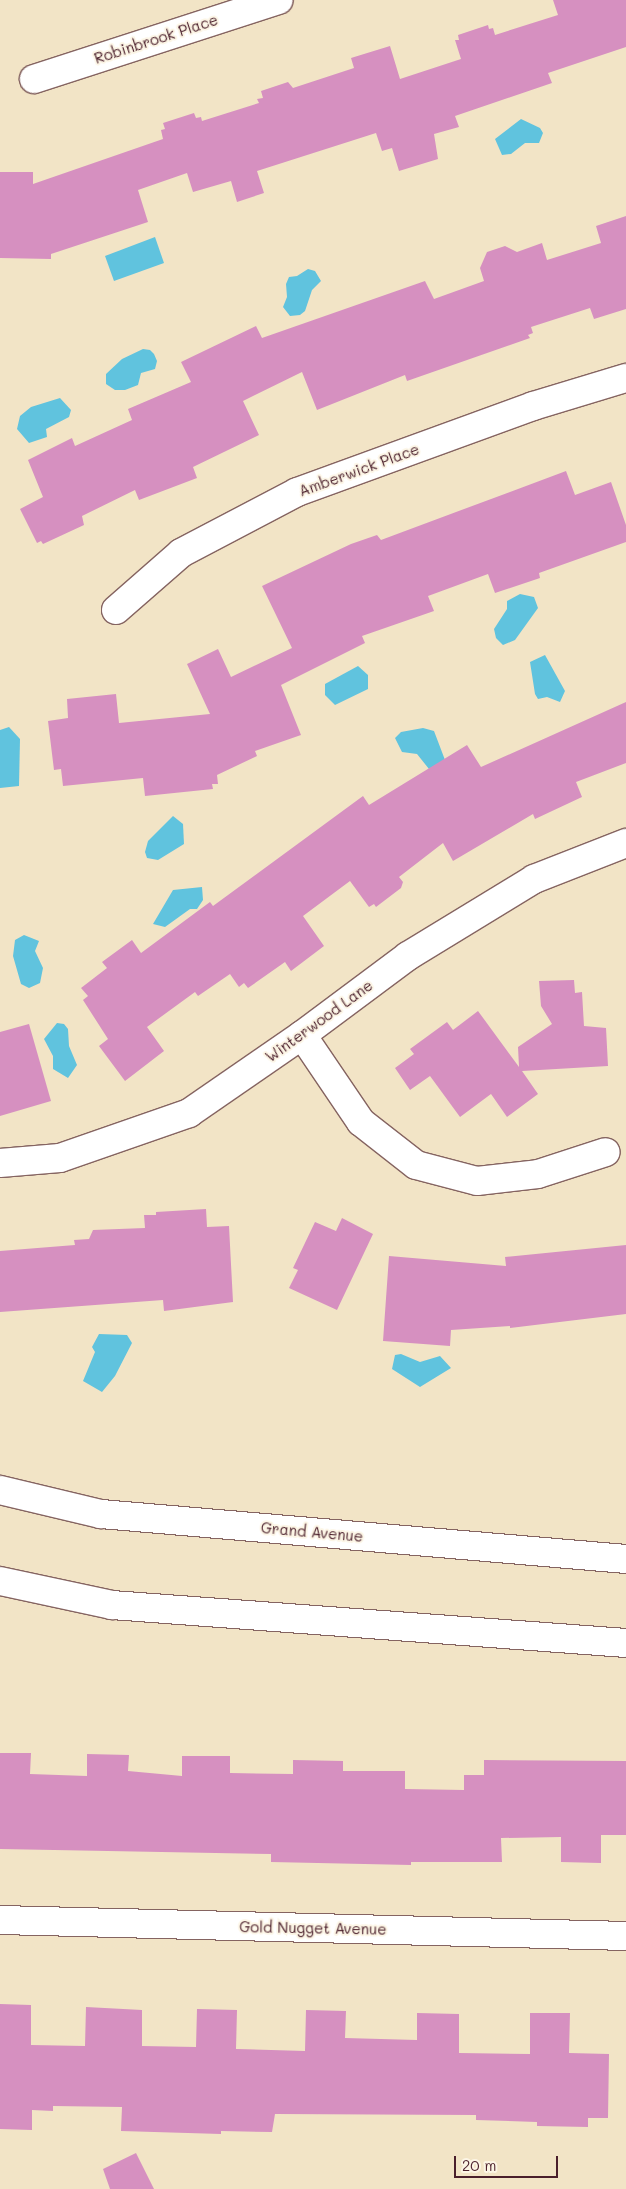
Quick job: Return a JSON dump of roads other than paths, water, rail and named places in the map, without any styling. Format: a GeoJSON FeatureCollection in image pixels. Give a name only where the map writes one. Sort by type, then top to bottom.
{"type":"FeatureCollection","features":[{"type":"Feature","properties":{"kind":"street","name":"Robinbrook Place"},"geometry":{"type":"LineString","coordinates":[[34,79],[279,0]]}},
{"type":"Feature","properties":{"kind":"street","name":"Amberwick Place"},"geometry":{"type":"LineString","coordinates":[[116,610],[181,553],[297,492],[533,406],[626,378]]}},
{"type":"Feature","properties":{"kind":"street","name":"Winterwood Lane"},"geometry":{"type":"LineString","coordinates":[[0,1163],[60,1158],[188,1113],[302,1035],[408,956],[534,879],[626,843]]}},
{"type":"Feature","properties":{"kind":"street"},"geometry":{"type":"LineString","coordinates":[[302,1035],[361,1122],[416,1165],[477,1181],[538,1174],[606,1152]]}},
{"type":"Feature","properties":{"kind":"street","name":"Grand Avenue"},"geometry":{"type":"LineString","coordinates":[[0,1490],[101,1514],[626,1559]]}},
{"type":"Feature","properties":{"kind":"street"},"geometry":{"type":"LineString","coordinates":[[0,1581],[112,1605],[626,1643]]}},
{"type":"Feature","properties":{"kind":"street","name":"Gold Nugget Avenue"},"geometry":{"type":"LineString","coordinates":[[0,1920],[626,1936]]}},
{"type":"Feature","properties":{"kind":"water"},"geometry":{"type":"Polygon","coordinates":[[[521,119],[540,128],[543,133],[539,143],[525,143],[511,154],[502,155],[495,139],[521,119]]]}},
{"type":"Feature","properties":{"kind":"water"},"geometry":{"type":"Polygon","coordinates":[[[155,237],[164,263],[114,281],[105,256],[155,237]]]}},
{"type":"Feature","properties":{"kind":"water"},"geometry":{"type":"Polygon","coordinates":[[[308,269],[315,271],[321,281],[312,290],[305,311],[300,315],[290,316],[283,307],[287,297],[286,284],[289,277],[297,276],[308,269]]]}},
{"type":"Feature","properties":{"kind":"water"},"geometry":{"type":"Polygon","coordinates":[[[143,349],[150,350],[154,354],[157,361],[155,369],[141,373],[138,385],[125,390],[115,390],[106,384],[106,374],[122,359],[143,349]]]}},
{"type":"Feature","properties":{"kind":"water"},"geometry":{"type":"Polygon","coordinates":[[[60,398],[71,410],[69,417],[46,429],[47,437],[29,443],[17,429],[20,416],[31,407],[60,398]]]}},
{"type":"Feature","properties":{"kind":"water"},"geometry":{"type":"Polygon","coordinates":[[[520,594],[534,597],[538,608],[515,640],[503,645],[496,638],[494,629],[507,609],[507,601],[520,594]]]}},
{"type":"Feature","properties":{"kind":"water"},"geometry":{"type":"Polygon","coordinates":[[[545,655],[565,691],[560,702],[547,697],[538,699],[535,694],[530,662],[545,655]]]}},
{"type":"Feature","properties":{"kind":"water"},"geometry":{"type":"Polygon","coordinates":[[[358,666],[368,675],[368,689],[335,705],[325,695],[325,684],[358,666]]]}},
{"type":"Feature","properties":{"kind":"water"},"geometry":{"type":"Polygon","coordinates":[[[9,727],[20,739],[19,786],[0,788],[0,730],[9,727]]]}},
{"type":"Feature","properties":{"kind":"water"},"geometry":{"type":"Polygon","coordinates":[[[423,728],[434,731],[445,760],[429,769],[417,754],[402,752],[395,738],[401,732],[423,728]]]}},
{"type":"Feature","properties":{"kind":"water"},"geometry":{"type":"Polygon","coordinates":[[[173,816],[183,824],[184,844],[158,860],[147,858],[145,852],[148,841],[173,816]]]}},
{"type":"Feature","properties":{"kind":"water"},"geometry":{"type":"Polygon","coordinates":[[[202,887],[203,900],[197,909],[190,909],[165,927],[153,924],[173,890],[202,887]]]}},
{"type":"Feature","properties":{"kind":"water"},"geometry":{"type":"Polygon","coordinates":[[[24,935],[39,941],[35,951],[43,968],[40,983],[29,988],[21,984],[13,956],[15,940],[24,935]]]}},
{"type":"Feature","properties":{"kind":"water"},"geometry":{"type":"Polygon","coordinates":[[[57,1023],[64,1024],[68,1029],[69,1046],[77,1065],[68,1078],[53,1069],[53,1056],[44,1039],[57,1023]]]}},
{"type":"Feature","properties":{"kind":"water"},"geometry":{"type":"Polygon","coordinates":[[[99,1334],[127,1335],[132,1343],[115,1376],[102,1392],[83,1381],[95,1352],[92,1347],[99,1334]]]}},
{"type":"Feature","properties":{"kind":"water"},"geometry":{"type":"Polygon","coordinates":[[[401,1354],[420,1362],[440,1356],[451,1368],[420,1387],[392,1369],[395,1355],[401,1354]]]}}]}
